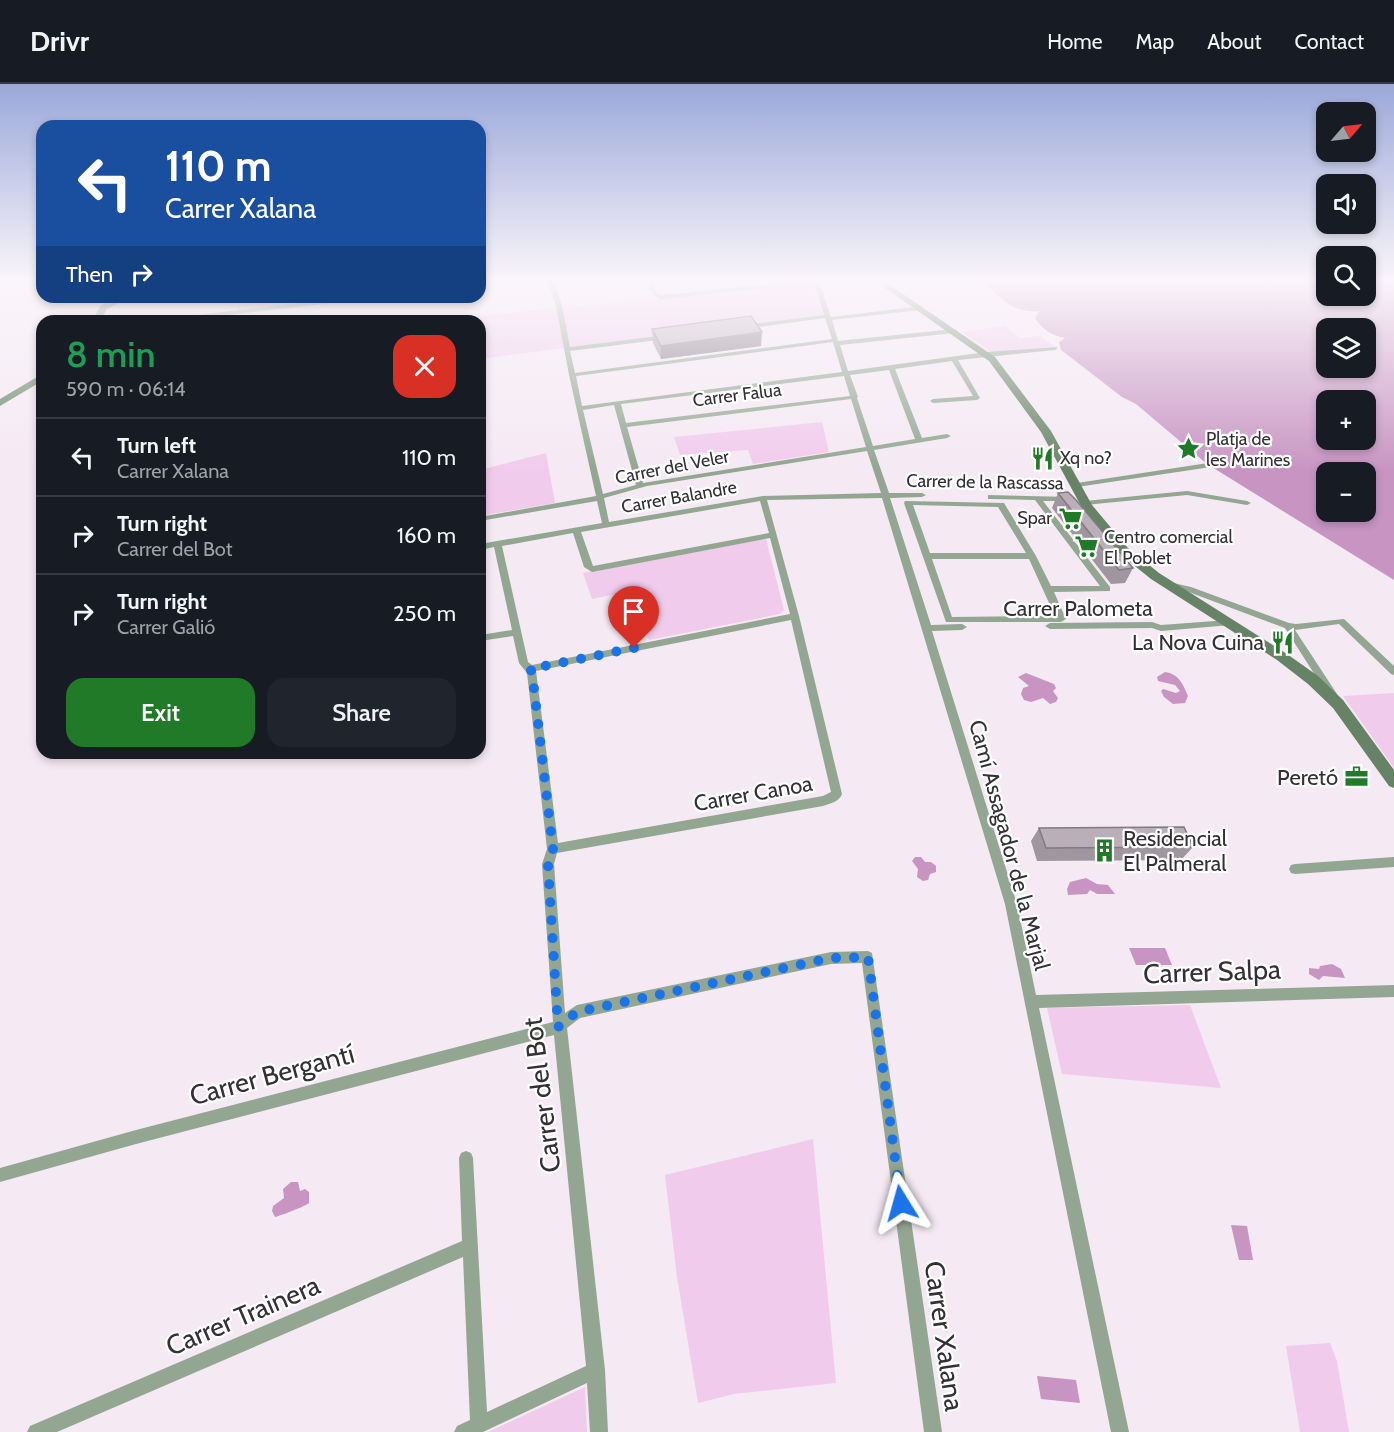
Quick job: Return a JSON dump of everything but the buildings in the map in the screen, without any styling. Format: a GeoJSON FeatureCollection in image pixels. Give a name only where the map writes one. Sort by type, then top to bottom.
{"type":"FeatureCollection","features":[{"type":"Feature","properties":{"kind":"main road"},"geometry":{"type":"LineString","coordinates":[[973,344],[987,354],[1046,431],[1085,501],[1124,551],[1168,585],[1298,668],[1338,704],[1394,782]]}},
{"type":"Feature","properties":{"kind":"main road"},"geometry":{"type":"LineString","coordinates":[[0,403],[36,381]]}},
{"type":"Feature","properties":{"kind":"street"},"geometry":{"type":"LineString","coordinates":[[567,344],[598,497],[606,525]]}},
{"type":"Feature","properties":{"kind":"street"},"geometry":{"type":"LineString","coordinates":[[568,349],[609,344]]}},
{"type":"Feature","properties":{"kind":"street"},"geometry":{"type":"LineString","coordinates":[[572,375],[822,344]]}},
{"type":"Feature","properties":{"kind":"street","name":"Camí Assagador de la Marjal"},"geometry":{"type":"LineString","coordinates":[[838,344],[886,494],[1011,904],[1120,1432]]}},
{"type":"Feature","properties":{"kind":"street"},"geometry":{"type":"LineString","coordinates":[[580,408],[848,375],[987,354],[1055,348]]}},
{"type":"Feature","properties":{"kind":"street"},"geometry":{"type":"LineString","coordinates":[[933,400],[977,398],[954,359]]}},
{"type":"Feature","properties":{"kind":"street"},"geometry":{"type":"LineString","coordinates":[[891,368],[919,440]]}},
{"type":"Feature","properties":{"kind":"street","name":"Carrer Falua"},"geometry":{"type":"LineString","coordinates":[[624,425],[739,409],[855,397]]}},
{"type":"Feature","properties":{"kind":"street"},"geometry":{"type":"LineString","coordinates":[[617,403],[640,486]]}},
{"type":"Feature","properties":{"kind":"street","name":"Carrer del Veler"},"geometry":{"type":"LineString","coordinates":[[486,518],[598,497],[640,486],[947,436]]}},
{"type":"Feature","properties":{"kind":"street"},"geometry":{"type":"LineString","coordinates":[[1077,484],[1208,465]]}},
{"type":"Feature","properties":{"kind":"street","name":"Carrer de la Rascassa"},"geometry":{"type":"LineString","coordinates":[[886,494],[1085,501],[1186,493],[1247,503]]}},
{"type":"Feature","properties":{"kind":"street","name":"Carrer Balandre"},"geometry":{"type":"LineString","coordinates":[[486,546],[763,498],[886,494]]}},
{"type":"Feature","properties":{"kind":"street","name":"Carrer Canoa"},"geometry":{"type":"LineString","coordinates":[[553,849],[823,801],[836,796],[838,790],[763,498]]}},
{"type":"Feature","properties":{"kind":"street"},"geometry":{"type":"LineString","coordinates":[[1038,499],[1107,589],[1048,589]]}},
{"type":"Feature","properties":{"kind":"street"},"geometry":{"type":"LineString","coordinates":[[909,502],[1001,505],[1032,556],[1061,619],[951,621],[947,618],[926,556],[909,502]]}},
{"type":"Feature","properties":{"kind":"street"},"geometry":{"type":"LineString","coordinates":[[576,530],[588,567],[592,569],[773,535]]}},
{"type":"Feature","properties":{"kind":"street","name":"Carrer del Bot"},"geometry":{"type":"LineString","coordinates":[[497,544],[524,663],[532,672],[553,849],[548,864],[558,1027],[581,1212],[596,1370],[599,1432]]}},
{"type":"Feature","properties":{"kind":"street"},"geometry":{"type":"LineString","coordinates":[[926,556],[1032,556]]}},
{"type":"Feature","properties":{"kind":"street"},"geometry":{"type":"LineString","coordinates":[[1168,585],[1188,589],[1288,626],[1341,621],[1394,672]]}},
{"type":"Feature","properties":{"kind":"street"},"geometry":{"type":"LineString","coordinates":[[530,669],[795,616]]}},
{"type":"Feature","properties":{"kind":"street","name":"Carrer Palometa"},"geometry":{"type":"LineString","coordinates":[[927,628],[1152,625],[1161,628],[1228,623]]}},
{"type":"Feature","properties":{"kind":"street"},"geometry":{"type":"LineString","coordinates":[[1288,626],[1338,704]]}},
{"type":"Feature","properties":{"kind":"street"},"geometry":{"type":"LineString","coordinates":[[486,637],[518,632]]}},
{"type":"Feature","properties":{"kind":"street"},"geometry":{"type":"LineString","coordinates":[[1295,869],[1394,862]]}},
{"type":"Feature","properties":{"kind":"street","name":"Carrer Xalana"},"geometry":{"type":"LineString","coordinates":[[558,1027],[577,1012],[831,958],[868,957],[933,1432]]}},
{"type":"Feature","properties":{"kind":"street","name":"Carrer Salpa"},"geometry":{"type":"LineString","coordinates":[[1031,1002],[1394,991]]}},
{"type":"Feature","properties":{"kind":"street","name":"Carrer Bergantí"},"geometry":{"type":"LineString","coordinates":[[0,1175],[136,1137],[558,1027]]}},
{"type":"Feature","properties":{"kind":"street"},"geometry":{"type":"LineString","coordinates":[[466,1158],[479,1424]]}},
{"type":"Feature","properties":{"kind":"street","name":"Carrer Trainera"},"geometry":{"type":"LineString","coordinates":[[36,1432],[470,1246]]}},
{"type":"Feature","properties":{"kind":"street"},"geometry":{"type":"LineString","coordinates":[[463,1432],[596,1370]]}},
{"type":"Feature","properties":{"kind":"shaded area"},"geometry":{"type":"Polygon","coordinates":[[[486,344],[563,344],[564,348],[486,358],[486,344]]]}},
{"type":"Feature","properties":{"kind":"shaded area"},"geometry":{"type":"Polygon","coordinates":[[[569,344],[594,344],[570,347],[569,344]]]}},
{"type":"Feature","properties":{"kind":"shaded area"},"geometry":{"type":"Polygon","coordinates":[[[979,344],[1051,344],[1055,347],[997,353],[979,344]]]}},
{"type":"Feature","properties":{"kind":"shaded area"},"geometry":{"type":"Polygon","coordinates":[[[1059,344],[1316,344],[1316,378],[1376,378],[1376,344],[1394,344],[1394,580],[1207,464],[1136,404],[1122,397],[1061,350],[1059,344]]]}},
{"type":"Feature","properties":{"kind":"shaded area"},"geometry":{"type":"Polygon","coordinates":[[[822,422],[829,452],[753,464],[748,450],[680,455],[674,437],[822,422]]]}},
{"type":"Feature","properties":{"kind":"shaded area"},"geometry":{"type":"Polygon","coordinates":[[[546,453],[555,503],[486,515],[486,468],[546,453]]]}},
{"type":"Feature","properties":{"kind":"shaded area"},"geometry":{"type":"Polygon","coordinates":[[[766,539],[784,610],[780,614],[649,640],[630,591],[592,599],[583,573],[766,539]]]}},
{"type":"Feature","properties":{"kind":"shaded area"},"geometry":{"type":"Polygon","coordinates":[[[1165,672],[1177,677],[1182,684],[1188,696],[1185,703],[1173,704],[1164,697],[1161,691],[1163,689],[1176,693],[1180,691],[1175,685],[1158,681],[1157,677],[1165,672]]]}},
{"type":"Feature","properties":{"kind":"shaded area"},"geometry":{"type":"Polygon","coordinates":[[[1026,673],[1054,684],[1056,688],[1053,691],[1058,698],[1056,702],[1050,704],[1043,698],[1031,702],[1024,700],[1021,694],[1023,688],[1029,686],[1018,677],[1026,673]]]}},
{"type":"Feature","properties":{"kind":"shaded area"},"geometry":{"type":"Polygon","coordinates":[[[1394,693],[1394,768],[1343,696],[1394,693]]]}},
{"type":"Feature","properties":{"kind":"shaded area"},"geometry":{"type":"Polygon","coordinates":[[[915,857],[921,857],[925,862],[931,862],[936,866],[936,872],[930,874],[928,880],[923,881],[917,877],[918,869],[912,861],[915,857]]]}},
{"type":"Feature","properties":{"kind":"shaded area"},"geometry":{"type":"Polygon","coordinates":[[[1086,878],[1097,884],[1108,885],[1115,894],[1097,894],[1090,890],[1087,894],[1068,895],[1067,889],[1070,882],[1086,878]]]}},
{"type":"Feature","properties":{"kind":"shaded area"},"geometry":{"type":"Polygon","coordinates":[[[1129,948],[1165,948],[1172,965],[1136,965],[1129,948]]]}},
{"type":"Feature","properties":{"kind":"shaded area"},"geometry":{"type":"Polygon","coordinates":[[[1332,964],[1341,969],[1345,978],[1323,976],[1319,980],[1309,974],[1309,968],[1319,969],[1320,966],[1332,964]]]}},
{"type":"Feature","properties":{"kind":"shaded area"},"geometry":{"type":"Polygon","coordinates":[[[1190,1005],[1221,1088],[1062,1074],[1047,1008],[1190,1005]]]}},
{"type":"Feature","properties":{"kind":"shaded area"},"geometry":{"type":"Polygon","coordinates":[[[813,1139],[836,1383],[734,1394],[698,1403],[677,1277],[665,1175],[813,1139]]]}},
{"type":"Feature","properties":{"kind":"shaded area"},"geometry":{"type":"Polygon","coordinates":[[[291,1182],[298,1182],[300,1191],[305,1189],[309,1192],[309,1203],[275,1217],[272,1211],[273,1206],[284,1198],[283,1189],[291,1182]]]}},
{"type":"Feature","properties":{"kind":"shaded area"},"geometry":{"type":"Polygon","coordinates":[[[1231,1225],[1247,1226],[1253,1260],[1239,1260],[1231,1225]]]}},
{"type":"Feature","properties":{"kind":"shaded area"},"geometry":{"type":"Polygon","coordinates":[[[1330,1343],[1337,1361],[1349,1432],[1300,1432],[1286,1346],[1330,1343]]]}},
{"type":"Feature","properties":{"kind":"shaded area"},"geometry":{"type":"Polygon","coordinates":[[[1037,1376],[1076,1380],[1080,1403],[1041,1399],[1037,1376]]]}},
{"type":"Feature","properties":{"kind":"shaded area"},"geometry":{"type":"Polygon","coordinates":[[[585,1387],[587,1432],[488,1432],[585,1387]]]}},
{"type":"Feature","properties":{"kind":"place","name":"Platja de les Marines"},"geometry":{"type":"Point","coordinates":[1188,449]}},
{"type":"Feature","properties":{"kind":"place","name":"Xq no?"},"geometry":{"type":"Point","coordinates":[1042,458]}},
{"type":"Feature","properties":{"kind":"place","name":"Spar"},"geometry":{"type":"Point","coordinates":[1070,518]}},
{"type":"Feature","properties":{"kind":"place","name":"Centro comercial El Poblet"},"geometry":{"type":"Point","coordinates":[1086,547]}},
{"type":"Feature","properties":{"kind":"place","name":"La Nova Cuina"},"geometry":{"type":"Point","coordinates":[1282,642]}},
{"type":"Feature","properties":{"kind":"place","name":"Peretó"},"geometry":{"type":"Point","coordinates":[1356,777]}},
{"type":"Feature","properties":{"kind":"place","name":"Residencial El Palmeral"},"geometry":{"type":"Point","coordinates":[1105,851]}},
{"type":"Feature","properties":{"kind":"route"},"geometry":{"type":"LineString","coordinates":[[634,648],[550,663],[543,667],[530,669],[553,849],[548,864],[558,1027],[577,1012],[831,958],[868,957],[901,1203]]}}]}
